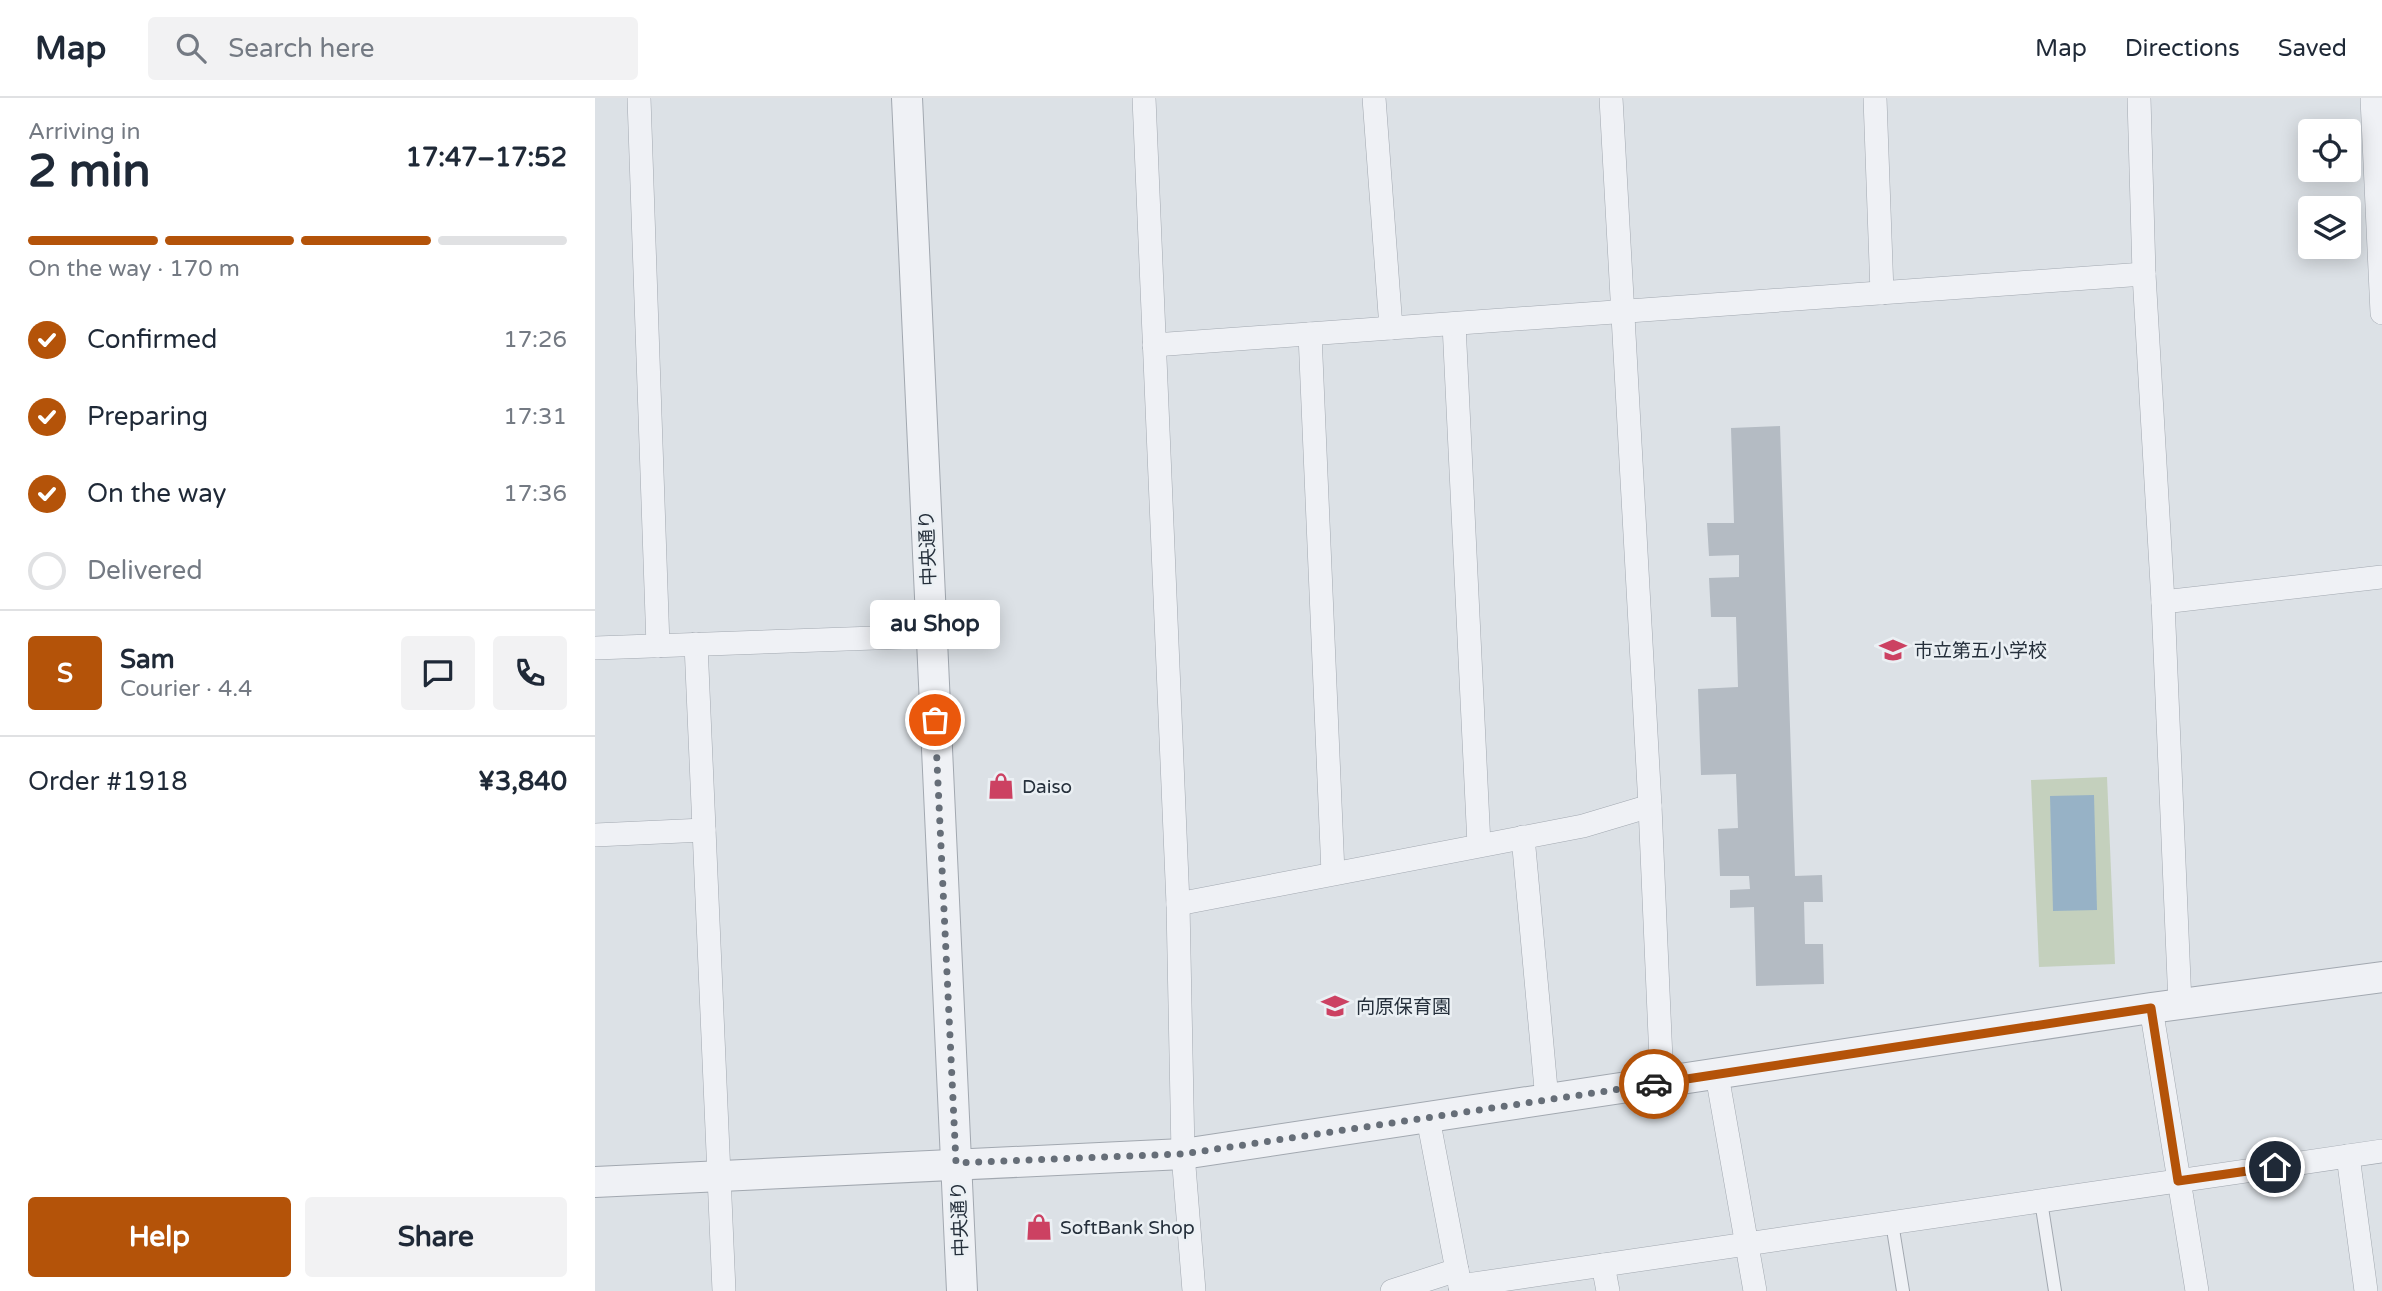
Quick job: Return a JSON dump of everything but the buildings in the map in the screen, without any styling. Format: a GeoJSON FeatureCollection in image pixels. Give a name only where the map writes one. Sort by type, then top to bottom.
{"type":"FeatureCollection","features":[{"type":"Feature","properties":{"kind":"street"},"geometry":{"type":"LineString","coordinates":[[639,98],[658,646]]}},
{"type":"Feature","properties":{"kind":"street","name":"中央通り"},"geometry":{"type":"LineString","coordinates":[[907,98],[962,1291]]}},
{"type":"Feature","properties":{"kind":"street"},"geometry":{"type":"LineString","coordinates":[[1144,98],[1178,904],[1183,1154],[1194,1291]]}},
{"type":"Feature","properties":{"kind":"street"},"geometry":{"type":"LineString","coordinates":[[1374,98],[1391,328]]}},
{"type":"Feature","properties":{"kind":"street"},"geometry":{"type":"LineString","coordinates":[[1611,98],[1650,806],[1662,1083]]}},
{"type":"Feature","properties":{"kind":"street"},"geometry":{"type":"LineString","coordinates":[[1875,98],[1882,293]]}},
{"type":"Feature","properties":{"kind":"street"},"geometry":{"type":"LineString","coordinates":[[2139,98],[2144,274],[2162,602],[2166,1006],[2178,1181],[2197,1291]]}},
{"type":"Feature","properties":{"kind":"street"},"geometry":{"type":"LineString","coordinates":[[2372,98],[2382,313]]}},
{"type":"Feature","properties":{"kind":"street"},"geometry":{"type":"LineString","coordinates":[[1154,345],[2144,274]]}},
{"type":"Feature","properties":{"kind":"street"},"geometry":{"type":"LineString","coordinates":[[1454,324],[1479,845]]}},
{"type":"Feature","properties":{"kind":"street"},"geometry":{"type":"LineString","coordinates":[[1310,334],[1333,873]]}},
{"type":"Feature","properties":{"kind":"street"},"geometry":{"type":"LineString","coordinates":[[2162,602],[2382,577]]}},
{"type":"Feature","properties":{"kind":"street"},"geometry":{"type":"LineString","coordinates":[[595,648],[931,636]]}},
{"type":"Feature","properties":{"kind":"street"},"geometry":{"type":"LineString","coordinates":[[696,644],[724,1291]]}},
{"type":"Feature","properties":{"kind":"street"},"geometry":{"type":"LineString","coordinates":[[1178,904],[1583,826],[1650,806]]}},
{"type":"Feature","properties":{"kind":"street"},"geometry":{"type":"LineString","coordinates":[[595,835],[704,830]]}},
{"type":"Feature","properties":{"kind":"street"},"geometry":{"type":"LineString","coordinates":[[1523,837],[1546,1100]]}},
{"type":"Feature","properties":{"kind":"street"},"geometry":{"type":"LineString","coordinates":[[595,1182],[1183,1154],[2166,1006],[2382,977]]}},
{"type":"Feature","properties":{"kind":"street"},"geometry":{"type":"LineString","coordinates":[[1717,1075],[1755,1291]]}},
{"type":"Feature","properties":{"kind":"street"},"geometry":{"type":"LineString","coordinates":[[1428,1118],[1460,1282]]}},
{"type":"Feature","properties":{"kind":"street"},"geometry":{"type":"LineString","coordinates":[[1392,1291],[1603,1265],[2382,1151]]}},
{"type":"Feature","properties":{"kind":"street"},"geometry":{"type":"LineString","coordinates":[[2348,1156],[2366,1291]]}},
{"type":"Feature","properties":{"kind":"street"},"geometry":{"type":"LineString","coordinates":[[1603,1265],[1608,1291]]}},
{"type":"Feature","properties":{"kind":"lane"},"geometry":{"type":"LineString","coordinates":[[2041,1201],[2055,1291]]}},
{"type":"Feature","properties":{"kind":"lane"},"geometry":{"type":"LineString","coordinates":[[1892,1223],[1903,1291]]}},
{"type":"Feature","properties":{"kind":"green space"},"geometry":{"type":"Polygon","coordinates":[[[2107,777],[2115,964],[2039,967],[2031,780],[2107,777]]]}},
{"type":"Feature","properties":{"kind":"water"},"geometry":{"type":"Polygon","coordinates":[[[2094,795],[2097,910],[2053,911],[2050,796],[2094,795]]]}},
{"type":"Feature","properties":{"kind":"way so far"},"geometry":{"type":"LineString","coordinates":[[935,720],[956,1163],[1183,1154],[1654,1084]]}},
{"type":"Feature","properties":{"kind":"place","name":"市立第五小学校"},"geometry":{"type":"Point","coordinates":[1893,650]}},
{"type":"Feature","properties":{"kind":"place","name":"au Shop"},"geometry":{"type":"Point","coordinates":[935,720]}},
{"type":"Feature","properties":{"kind":"place","name":"Daiso"},"geometry":{"type":"Point","coordinates":[1001,786]}},
{"type":"Feature","properties":{"kind":"place","name":"向原保育園"},"geometry":{"type":"Point","coordinates":[1335,1006]}},
{"type":"Feature","properties":{"kind":"place","name":"SoftBank Shop"},"geometry":{"type":"Point","coordinates":[1039,1227]}},
{"type":"Feature","properties":{"kind":"route"},"geometry":{"type":"LineString","coordinates":[[1654,1084],[2151,1008],[2178,1181],[2275,1167]]}}]}
